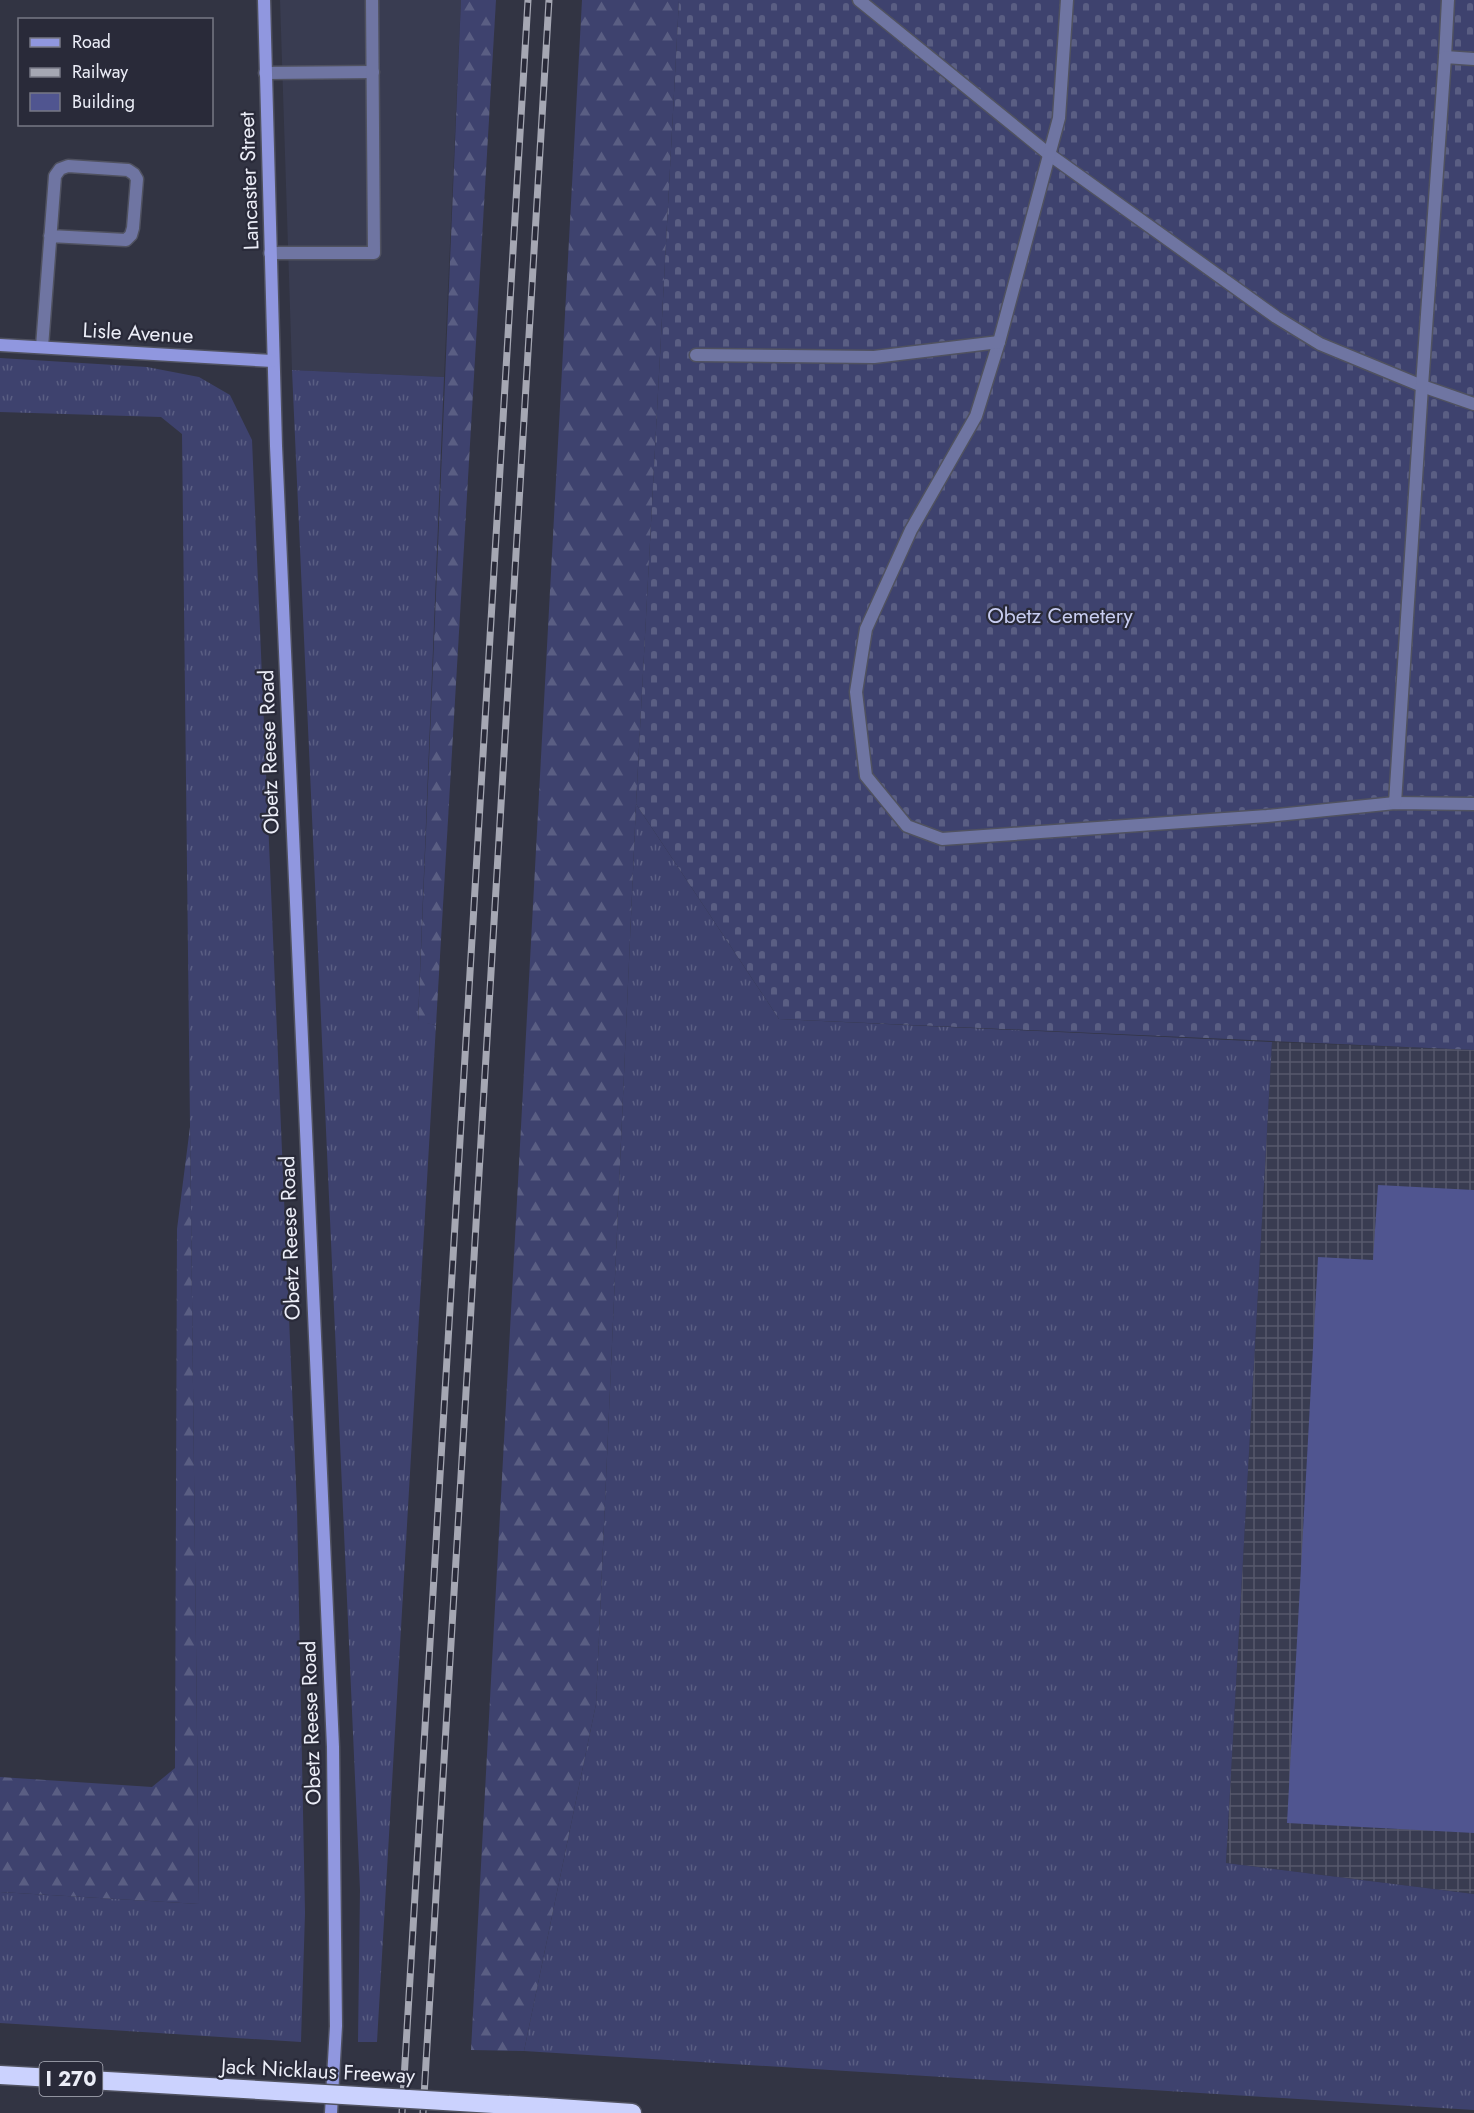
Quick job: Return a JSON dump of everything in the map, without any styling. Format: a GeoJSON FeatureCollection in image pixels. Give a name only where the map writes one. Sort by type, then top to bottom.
{"type":"FeatureCollection","features":[{"type":"Feature","properties":{"kind":"highway","name":"Jack Nicklaus Freeway"},"geometry":{"type":"LineString","coordinates":[[0,2074],[632,2113]]}},
{"type":"Feature","properties":{"kind":"street","name":"Lancaster Street"},"geometry":{"type":"LineString","coordinates":[[264,0],[273,361]]}},
{"type":"Feature","properties":{"kind":"street","name":"Lisle Avenue"},"geometry":{"type":"LineString","coordinates":[[0,345],[273,361]]}},
{"type":"Feature","properties":{"kind":"street","name":"Obetz Reese Road"},"geometry":{"type":"LineString","coordinates":[[273,361],[333,1747],[336,2026],[331,2113]]}},
{"type":"Feature","properties":{"kind":"lane"},"geometry":{"type":"LineString","coordinates":[[270,253],[374,253],[372,0]]}},
{"type":"Feature","properties":{"kind":"lane"},"geometry":{"type":"LineString","coordinates":[[859,0],[1050,155],[1276,317],[1320,344],[1422,386],[1474,404]]}},
{"type":"Feature","properties":{"kind":"lane"},"geometry":{"type":"LineString","coordinates":[[1067,0],[1059,118],[999,342],[976,416],[910,530],[866,629],[856,692],[866,776],[907,826],[942,840],[1267,816],[1395,803],[1474,804]]}},
{"type":"Feature","properties":{"kind":"lane"},"geometry":{"type":"LineString","coordinates":[[1395,803],[1448,0]]}},
{"type":"Feature","properties":{"kind":"lane"},"geometry":{"type":"LineString","coordinates":[[1445,57],[1474,59]]}},
{"type":"Feature","properties":{"kind":"lane"},"geometry":{"type":"LineString","coordinates":[[266,73],[373,72]]}},
{"type":"Feature","properties":{"kind":"lane"},"geometry":{"type":"LineString","coordinates":[[42,347],[55,176],[60,169],[68,166],[128,171],[134,174],[137,179],[133,228],[126,240],[51,236]]}},
{"type":"Feature","properties":{"kind":"lane"},"geometry":{"type":"LineString","coordinates":[[696,355],[874,357],[999,342]]}},
{"type":"Feature","properties":{"kind":"shaded area"},"geometry":{"type":"Polygon","coordinates":[[[280,0],[461,0],[444,377],[292,370],[280,0]]]}},
{"type":"Feature","properties":{"kind":"shaded area"},"geometry":{"type":"Polygon","coordinates":[[[1272,1042],[1474,1050],[1474,1894],[1226,1863],[1272,1042]]]}},
{"type":"Feature","properties":{"kind":"green space"},"geometry":{"type":"Polygon","coordinates":[[[461,0],[496,0],[436,1025],[418,1022],[461,0]]]}},
{"type":"Feature","properties":{"kind":"green space"},"geometry":{"type":"Polygon","coordinates":[[[582,0],[679,0],[636,804],[596,1704],[524,2051],[471,2050],[582,0]]]}},
{"type":"Feature","properties":{"kind":"green space","name":"Obetz Cemetery"},"geometry":{"type":"Polygon","coordinates":[[[679,0],[1474,0],[1474,1050],[779,1019],[636,804],[679,0]]]}},
{"type":"Feature","properties":{"kind":"green space"},"geometry":{"type":"Polygon","coordinates":[[[0,358],[147,367],[199,377],[230,395],[252,440],[297,1507],[305,1913],[301,2042],[0,2023],[0,1892],[199,1904],[182,434],[161,417],[0,412],[0,358]]]}},
{"type":"Feature","properties":{"kind":"green space"},"geometry":{"type":"Polygon","coordinates":[[[292,370],[444,377],[418,1021],[436,1025],[377,2042],[358,2042],[360,1890],[292,370]]]}},
{"type":"Feature","properties":{"kind":"green space"},"geometry":{"type":"Polygon","coordinates":[[[636,804],[779,1019],[1272,1042],[1226,1863],[1474,1894],[1474,2110],[524,2051],[596,1704],[636,804]]]}},
{"type":"Feature","properties":{"kind":"green space"},"geometry":{"type":"Polygon","coordinates":[[[190,1127],[199,1904],[0,1892],[0,1777],[152,1787],[175,1768],[177,1229],[190,1127]]]}},
{"type":"Feature","properties":{"kind":"building"},"geometry":{"type":"Polygon","coordinates":[[[1378,1185],[1474,1190],[1474,1833],[1287,1823],[1318,1257],[1373,1260],[1378,1185]]]}},
{"type":"Feature","properties":{"kind":"railway"},"geometry":{"type":"LineString","coordinates":[[402,2113],[528,0]]}},
{"type":"Feature","properties":{"kind":"railway"},"geometry":{"type":"LineString","coordinates":[[423,2113],[549,0]]}}]}
